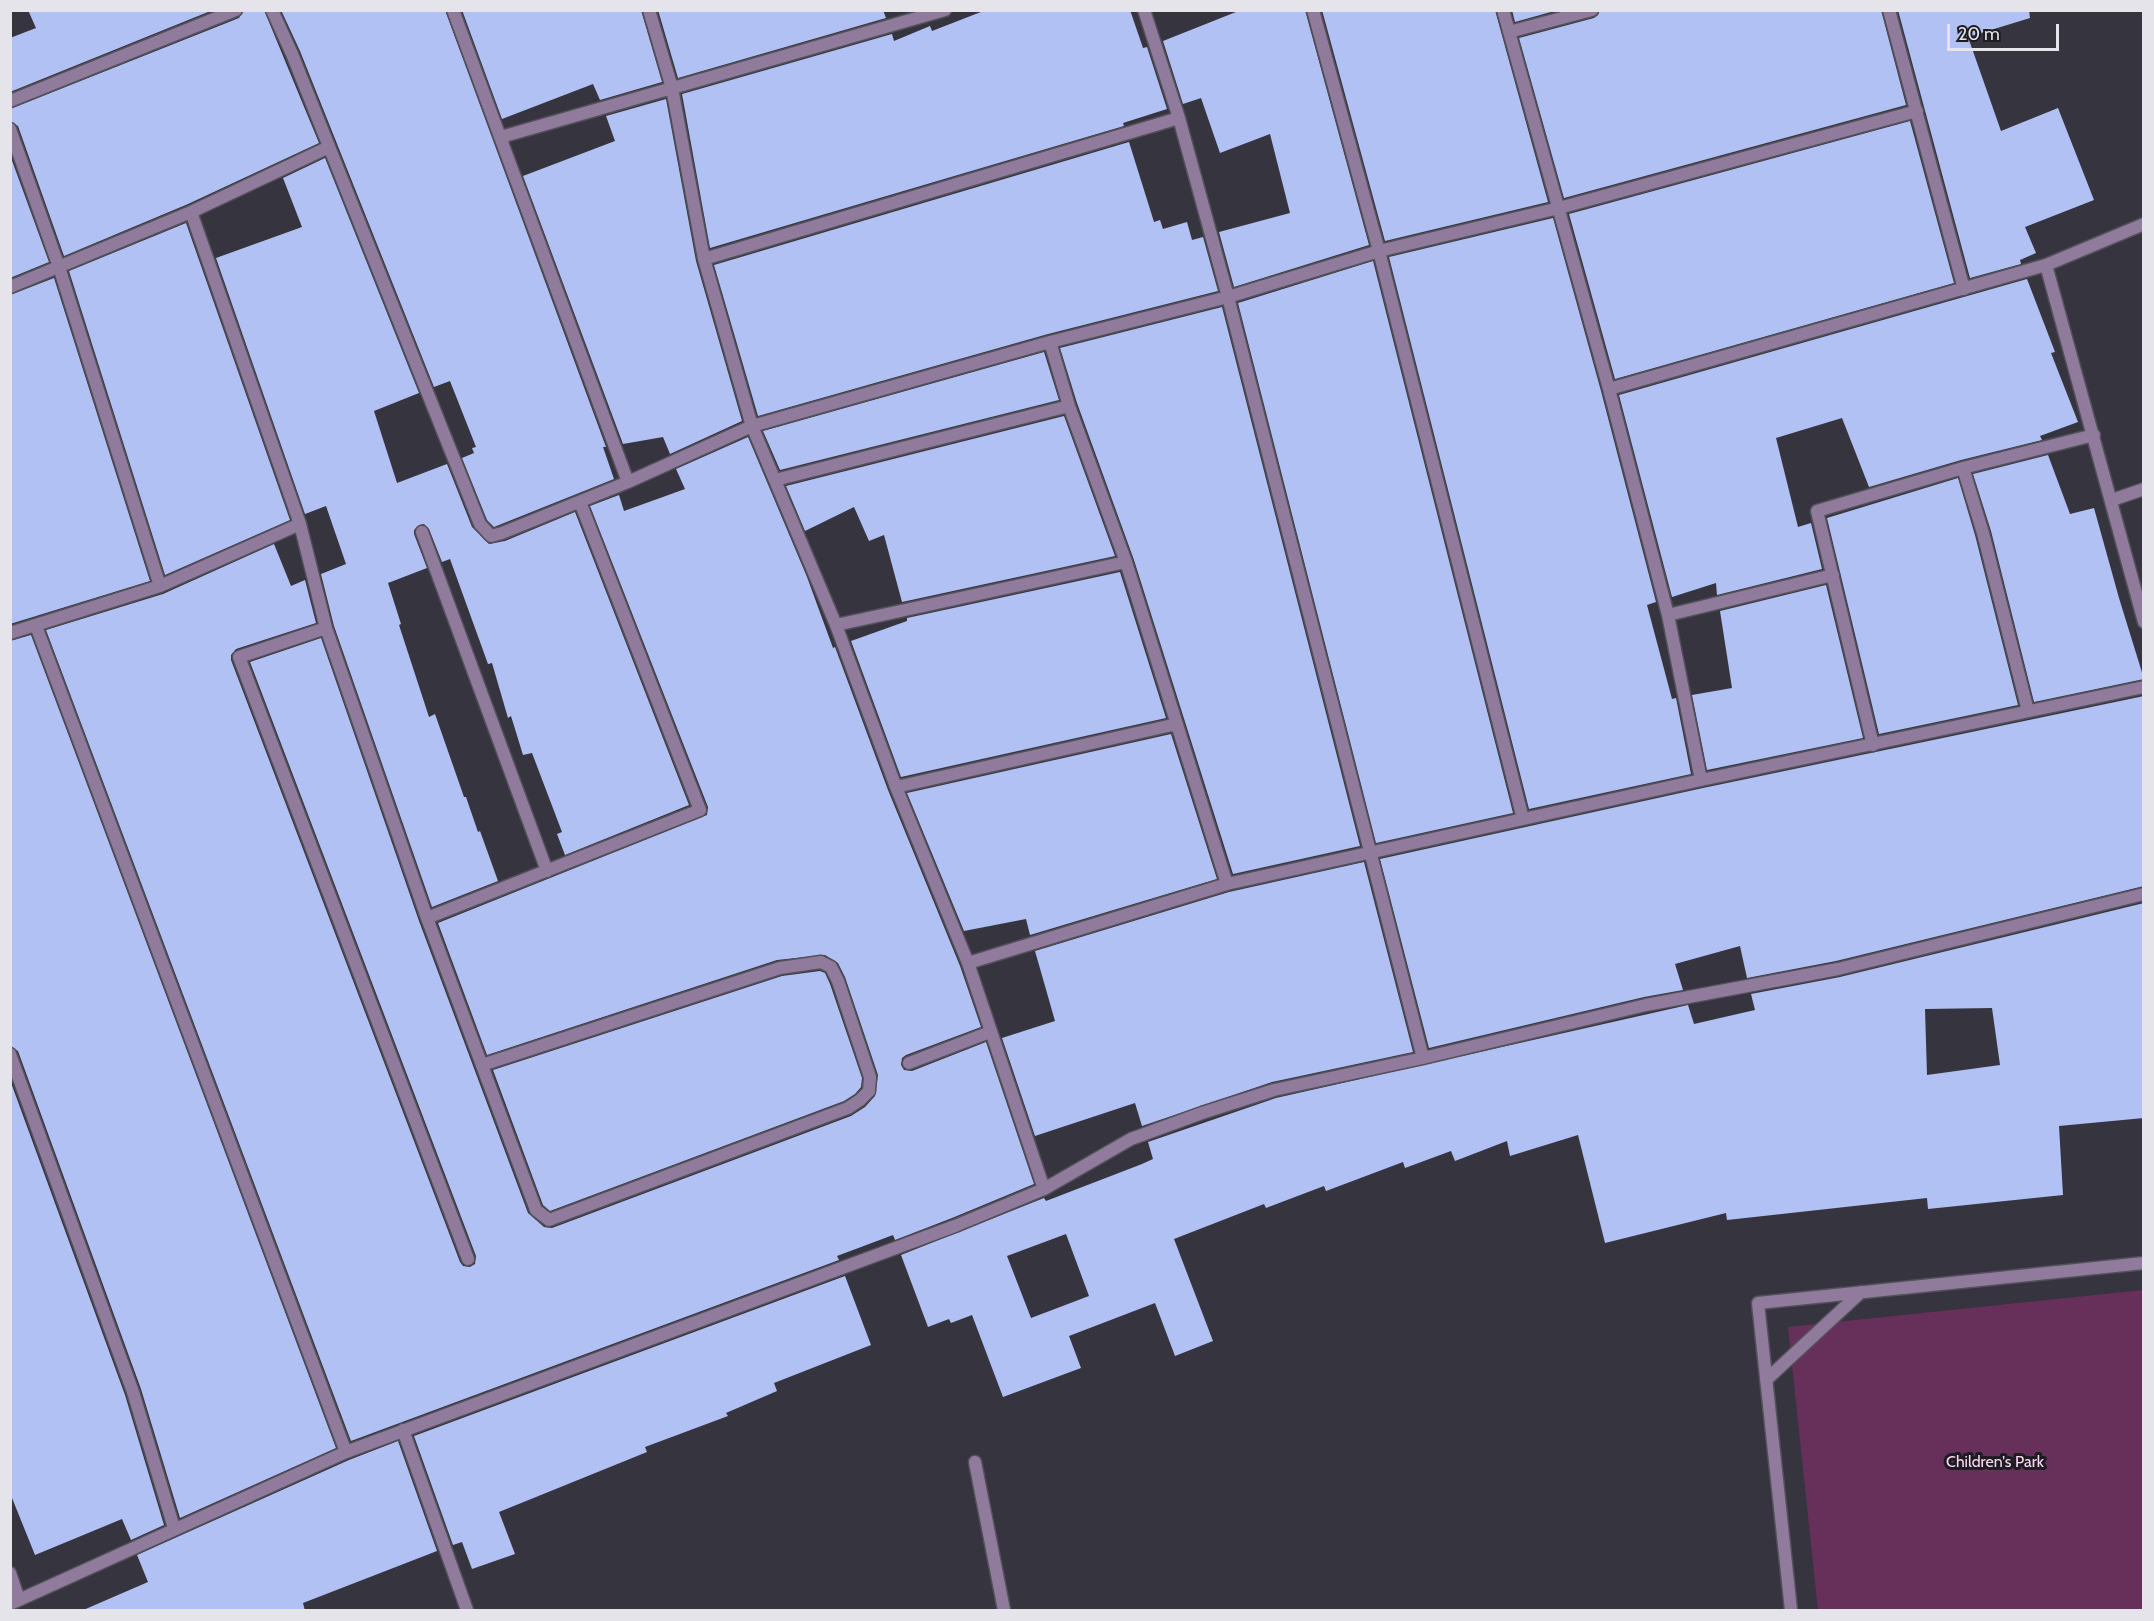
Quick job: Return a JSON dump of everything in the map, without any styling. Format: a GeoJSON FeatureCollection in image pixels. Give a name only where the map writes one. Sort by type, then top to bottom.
{"type":"FeatureCollection","features":[{"type":"Feature","properties":{"kind":"street"},"geometry":{"type":"LineString","coordinates":[[10,101],[236,10]]}},
{"type":"Feature","properties":{"kind":"street"},"geometry":{"type":"LineString","coordinates":[[272,10],[292,54],[480,524],[490,536],[628,482],[752,426],[1050,342],[1228,297],[1379,252],[1559,208],[1917,111]]}},
{"type":"Feature","properties":{"kind":"street"},"geometry":{"type":"LineString","coordinates":[[453,10],[628,482]]}},
{"type":"Feature","properties":{"kind":"street"},"geometry":{"type":"LineString","coordinates":[[649,10],[672,88],[704,259],[752,426],[836,625],[896,787],[968,963],[1044,1189]]}},
{"type":"Feature","properties":{"kind":"street"},"geometry":{"type":"LineString","coordinates":[[501,137],[945,10]]}},
{"type":"Feature","properties":{"kind":"street"},"geometry":{"type":"LineString","coordinates":[[1144,10],[1179,118],[1228,297],[1423,1058]]}},
{"type":"Feature","properties":{"kind":"street"},"geometry":{"type":"LineString","coordinates":[[1313,10],[1379,252],[1523,819]]}},
{"type":"Feature","properties":{"kind":"street"},"geometry":{"type":"LineString","coordinates":[[1503,10],[1609,389],[1668,615],[1701,780]]}},
{"type":"Feature","properties":{"kind":"street"},"geometry":{"type":"LineString","coordinates":[[1509,32],[1592,10]]}},
{"type":"Feature","properties":{"kind":"street"},"geometry":{"type":"LineString","coordinates":[[1889,10],[1964,289]]}},
{"type":"Feature","properties":{"kind":"street"},"geometry":{"type":"LineString","coordinates":[[704,259],[1179,118]]}},
{"type":"Feature","properties":{"kind":"street"},"geometry":{"type":"LineString","coordinates":[[10,129],[58,267],[160,586]]}},
{"type":"Feature","properties":{"kind":"street"},"geometry":{"type":"LineString","coordinates":[[10,287],[191,212],[329,147]]}},
{"type":"Feature","properties":{"kind":"street"},"geometry":{"type":"LineString","coordinates":[[191,212],[300,524],[326,628],[427,918],[536,1210],[549,1220],[848,1108],[869,1090],[870,1077],[838,981],[831,967],[821,962],[780,968],[482,1065]]}},
{"type":"Feature","properties":{"kind":"street"},"geometry":{"type":"LineString","coordinates":[[1609,389],[2046,265],[2144,224]]}},
{"type":"Feature","properties":{"kind":"street"},"geometry":{"type":"LineString","coordinates":[[2046,265],[2144,622]]}},
{"type":"Feature","properties":{"kind":"street"},"geometry":{"type":"LineString","coordinates":[[1050,342],[1069,406],[1126,562],[1227,884]]}},
{"type":"Feature","properties":{"kind":"street"},"geometry":{"type":"LineString","coordinates":[[775,480],[1069,406]]}},
{"type":"Feature","properties":{"kind":"street"},"geometry":{"type":"LineString","coordinates":[[1873,745],[1817,511],[1963,468],[2094,435]]}},
{"type":"Feature","properties":{"kind":"street"},"geometry":{"type":"LineString","coordinates":[[1963,468],[1983,532],[2028,711]]}},
{"type":"Feature","properties":{"kind":"street"},"geometry":{"type":"LineString","coordinates":[[2112,501],[2144,489]]}},
{"type":"Feature","properties":{"kind":"street"},"geometry":{"type":"LineString","coordinates":[[427,918],[700,810],[580,502]]}},
{"type":"Feature","properties":{"kind":"street"},"geometry":{"type":"LineString","coordinates":[[10,633],[160,586],[300,524]]}},
{"type":"Feature","properties":{"kind":"street"},"geometry":{"type":"LineString","coordinates":[[422,532],[547,870]]}},
{"type":"Feature","properties":{"kind":"street"},"geometry":{"type":"LineString","coordinates":[[836,625],[1126,562]]}},
{"type":"Feature","properties":{"kind":"street"},"geometry":{"type":"LineString","coordinates":[[1668,615],[1833,575]]}},
{"type":"Feature","properties":{"kind":"street"},"geometry":{"type":"LineString","coordinates":[[36,626],[346,1452]]}},
{"type":"Feature","properties":{"kind":"street"},"geometry":{"type":"LineString","coordinates":[[326,628],[239,657],[468,1259]]}},
{"type":"Feature","properties":{"kind":"street"},"geometry":{"type":"LineString","coordinates":[[968,963],[1227,884],[1701,780],[2144,687]]}},
{"type":"Feature","properties":{"kind":"street"},"geometry":{"type":"LineString","coordinates":[[896,787],[1177,724]]}},
{"type":"Feature","properties":{"kind":"street"},"geometry":{"type":"LineString","coordinates":[[10,1573],[15,1602],[346,1452],[956,1226],[1044,1189],[1131,1139],[1274,1090],[1423,1058],[1646,1005],[1838,969],[2144,894]]}},
{"type":"Feature","properties":{"kind":"street"},"geometry":{"type":"LineString","coordinates":[[909,1063],[990,1032]]}},
{"type":"Feature","properties":{"kind":"street"},"geometry":{"type":"LineString","coordinates":[[10,1054],[133,1392],[174,1528]]}},
{"type":"Feature","properties":{"kind":"street"},"geometry":{"type":"LineString","coordinates":[[1791,1611],[1758,1302],[2144,1263]]}},
{"type":"Feature","properties":{"kind":"street"},"geometry":{"type":"LineString","coordinates":[[1766,1380],[1861,1292]]}},
{"type":"Feature","properties":{"kind":"street"},"geometry":{"type":"LineString","coordinates":[[403,1430],[467,1611]]}},
{"type":"Feature","properties":{"kind":"street"},"geometry":{"type":"LineString","coordinates":[[975,1462],[1004,1611]]}},
{"type":"Feature","properties":{"kind":"green space","name":"Children's Park"},"geometry":{"type":"Polygon","coordinates":[[[2143,1290],[2143,1610],[1818,1610],[1788,1327],[2143,1290]]]}},
{"type":"Feature","properties":{"kind":"building"},"geometry":{"type":"Polygon","coordinates":[[[28,10],[213,10],[10,92],[10,38],[36,28],[28,10]]]}},
{"type":"Feature","properties":{"kind":"building"},"geometry":{"type":"Polygon","coordinates":[[[244,10],[264,10],[319,143],[188,204],[64,256],[18,126],[10,121],[10,109],[239,18],[244,10]]]}},
{"type":"Feature","properties":{"kind":"building"},"geometry":{"type":"Polygon","coordinates":[[[281,10],[445,10],[606,447],[603,447],[614,479],[494,527],[487,520],[462,458],[474,453],[472,448],[476,447],[450,381],[434,387],[300,51],[281,10]]]}},
{"type":"Feature","properties":{"kind":"building"},"geometry":{"type":"Polygon","coordinates":[[[462,10],[641,10],[662,82],[600,100],[593,84],[502,119],[462,10]]]}},
{"type":"Feature","properties":{"kind":"building"},"geometry":{"type":"Polygon","coordinates":[[[658,10],[883,10],[886,18],[678,78],[658,10]]]}},
{"type":"Feature","properties":{"kind":"building"},"geometry":{"type":"Polygon","coordinates":[[[986,10],[1130,10],[1143,48],[1147,47],[1167,109],[1123,123],[1124,126],[710,248],[682,94],[892,34],[894,41],[930,26],[932,31],[986,10]]]}},
{"type":"Feature","properties":{"kind":"building"},"geometry":{"type":"Polygon","coordinates":[[[1241,10],[1305,10],[1369,245],[1234,287],[1219,232],[1290,213],[1270,134],[1220,153],[1201,98],[1183,104],[1163,41],[1241,10]]]}},
{"type":"Feature","properties":{"kind":"building"},"geometry":{"type":"Polygon","coordinates":[[[1322,10],[1495,10],[1548,202],[1385,241],[1322,10]]]}},
{"type":"Feature","properties":{"kind":"building"},"geometry":{"type":"Polygon","coordinates":[[[1512,10],[1558,10],[1515,22],[1512,10]]]}},
{"type":"Feature","properties":{"kind":"building"},"geometry":{"type":"Polygon","coordinates":[[[1600,10],[1881,10],[1906,105],[1564,198],[1519,38],[1594,18],[1600,10]]]}},
{"type":"Feature","properties":{"kind":"building"},"geometry":{"type":"Polygon","coordinates":[[[1898,10],[2029,10],[2030,18],[1968,37],[2001,131],[2058,108],[2094,200],[2025,227],[2036,253],[2020,260],[2021,264],[1970,278],[1898,10]]]}},
{"type":"Feature","properties":{"kind":"building"},"geometry":{"type":"Polygon","coordinates":[[[666,99],[696,261],[742,421],[670,454],[663,437],[623,444],[523,176],[615,141],[606,116],[666,99]]]}},
{"type":"Feature","properties":{"kind":"building"},"geometry":{"type":"Polygon","coordinates":[[[1910,121],[1954,283],[1615,379],[1569,214],[1910,121]]]}},
{"type":"Feature","properties":{"kind":"building"},"geometry":{"type":"Polygon","coordinates":[[[1129,142],[1154,222],[1160,220],[1163,229],[1187,222],[1192,240],[1203,237],[1218,291],[1048,334],[758,416],[714,265],[1129,142]]]}},
{"type":"Feature","properties":{"kind":"building"},"geometry":{"type":"Polygon","coordinates":[[[10,155],[49,262],[10,278],[10,155]]]}},
{"type":"Feature","properties":{"kind":"building"},"geometry":{"type":"Polygon","coordinates":[[[325,158],[419,393],[374,411],[397,483],[447,464],[472,527],[489,544],[505,541],[575,512],[689,805],[565,855],[557,834],[562,832],[532,753],[523,755],[511,716],[508,718],[492,663],[488,664],[450,559],[442,562],[429,529],[424,524],[419,525],[414,530],[414,534],[427,568],[388,583],[429,717],[435,714],[464,797],[466,797],[478,832],[480,831],[498,881],[432,907],[334,626],[321,574],[346,564],[326,506],[305,514],[216,258],[302,227],[283,178],[325,158]]]}},
{"type":"Feature","properties":{"kind":"building"},"geometry":{"type":"Polygon","coordinates":[[[1553,218],[1656,602],[1647,605],[1672,699],[1676,698],[1691,774],[1529,809],[1389,257],[1553,218]]]}},
{"type":"Feature","properties":{"kind":"building"},"geometry":{"type":"Polygon","coordinates":[[[186,223],[290,520],[165,575],[69,271],[186,223]]]}},
{"type":"Feature","properties":{"kind":"building"},"geometry":{"type":"Polygon","coordinates":[[[1373,261],[1513,813],[1376,843],[1238,303],[1373,261]]]}},
{"type":"Feature","properties":{"kind":"building"},"geometry":{"type":"Polygon","coordinates":[[[54,278],[150,581],[10,624],[10,295],[54,278]]]}},
{"type":"Feature","properties":{"kind":"building"},"geometry":{"type":"Polygon","coordinates":[[[2027,279],[2055,352],[2051,353],[2078,422],[2040,436],[2042,440],[1961,460],[1869,487],[1842,418],[1776,438],[1798,527],[1811,523],[1822,569],[1717,595],[1716,583],[1672,597],[1619,395],[2027,279]]]}},
{"type":"Feature","properties":{"kind":"building"},"geometry":{"type":"Polygon","coordinates":[[[1222,307],[1360,846],[1233,874],[1134,560],[1077,403],[1060,348],[1222,307]]]}},
{"type":"Feature","properties":{"kind":"building"},"geometry":{"type":"Polygon","coordinates":[[[1044,352],[1059,400],[780,470],[763,431],[1044,352]]]}},
{"type":"Feature","properties":{"kind":"building"},"geometry":{"type":"Polygon","coordinates":[[[1064,416],[1115,556],[902,602],[884,535],[869,541],[854,507],[805,531],[786,486],[1064,416]]]}},
{"type":"Feature","properties":{"kind":"building"},"geometry":{"type":"Polygon","coordinates":[[[748,437],[807,577],[833,648],[835,647],[888,790],[960,966],[981,1027],[906,1055],[902,1058],[901,1065],[904,1070],[912,1071],[986,1042],[1034,1184],[895,1240],[893,1235],[837,1256],[839,1260],[351,1441],[46,630],[163,594],[274,544],[291,586],[305,580],[316,623],[236,649],[231,655],[231,660],[460,1262],[463,1266],[470,1267],[475,1264],[476,1256],[250,662],[321,638],[419,921],[528,1213],[544,1227],[552,1228],[851,1116],[865,1107],[875,1096],[878,1075],[845,977],[838,963],[825,955],[777,960],[487,1055],[438,923],[707,815],[708,807],[590,506],[619,495],[624,511],[685,489],[676,469],[748,437]]]}},
{"type":"Feature","properties":{"kind":"building"},"geometry":{"type":"Polygon","coordinates":[[[2048,455],[2070,514],[2094,508],[2144,679],[2034,702],[1991,531],[1973,474],[2048,455]]]}},
{"type":"Feature","properties":{"kind":"building"},"geometry":{"type":"Polygon","coordinates":[[[1958,478],[1975,535],[2018,705],[1879,734],[1827,518],[1958,478]]]}},
{"type":"Feature","properties":{"kind":"building"},"geometry":{"type":"Polygon","coordinates":[[[1120,572],[1166,718],[901,777],[851,641],[907,621],[907,618],[1120,572]]]}},
{"type":"Feature","properties":{"kind":"building"},"geometry":{"type":"Polygon","coordinates":[[[1826,585],[1863,738],[1707,770],[1692,695],[1732,688],[1720,611],[1826,585]]]}},
{"type":"Feature","properties":{"kind":"building"},"geometry":{"type":"Polygon","coordinates":[[[31,635],[336,1448],[180,1518],[141,1389],[18,1051],[10,1046],[10,641],[31,635]]]}},
{"type":"Feature","properties":{"kind":"building"},"geometry":{"type":"Polygon","coordinates":[[[2144,696],[2144,886],[1836,961],[1747,978],[1740,946],[1675,964],[1683,990],[1644,997],[1429,1048],[1380,859],[1703,788],[2144,696]]]}},
{"type":"Feature","properties":{"kind":"building"},"geometry":{"type":"Polygon","coordinates":[[[1171,734],[1217,879],[1030,935],[1026,919],[964,931],[907,793],[1171,734]]]}},
{"type":"Feature","properties":{"kind":"building"},"geometry":{"type":"Polygon","coordinates":[[[1364,862],[1413,1052],[1272,1082],[1142,1126],[1135,1103],[1035,1136],[1002,1038],[1055,1021],[1035,951],[1229,892],[1364,862]]]}},
{"type":"Feature","properties":{"kind":"building"},"geometry":{"type":"Polygon","coordinates":[[[2144,903],[2144,1118],[2059,1126],[2063,1195],[1928,1209],[1927,1198],[1727,1220],[1726,1213],[1605,1243],[1578,1135],[1510,1156],[1507,1141],[1455,1161],[1451,1151],[1405,1168],[1403,1162],[1326,1191],[1324,1186],[1266,1208],[1264,1204],[1174,1239],[1213,1341],[1175,1356],[1155,1303],[1069,1336],[1081,1368],[1003,1397],[972,1315],[951,1323],[949,1319],[928,1327],[901,1255],[1044,1198],[1046,1201],[1142,1164],[1153,1159],[1148,1142],[1276,1098],[1688,1005],[1694,1024],[1755,1010],[1751,994],[1840,977],[2144,903]],[[1992,1008],[1925,1009],[1927,1075],[2000,1065],[1992,1008]],[[1066,1234],[1007,1256],[1031,1318],[1089,1296],[1066,1234]]]}},
{"type":"Feature","properties":{"kind":"building"},"geometry":{"type":"Polygon","coordinates":[[[820,971],[825,973],[830,984],[862,1078],[861,1087],[855,1094],[844,1101],[550,1211],[543,1205],[493,1070],[782,976],[820,971]]]}},
{"type":"Feature","properties":{"kind":"building"},"geometry":{"type":"Polygon","coordinates":[[[10,1080],[125,1395],[164,1525],[131,1540],[122,1519],[35,1555],[10,1493],[10,1080]]]}},
{"type":"Feature","properties":{"kind":"building"},"geometry":{"type":"Polygon","coordinates":[[[845,1276],[871,1345],[774,1383],[777,1391],[726,1413],[728,1416],[645,1447],[647,1452],[499,1512],[515,1554],[472,1569],[462,1542],[453,1545],[414,1436],[845,1276]]]}},
{"type":"Feature","properties":{"kind":"building"},"geometry":{"type":"Polygon","coordinates":[[[398,1441],[437,1551],[303,1603],[305,1611],[81,1611],[148,1582],[137,1555],[349,1460],[398,1441]]]}}]}
